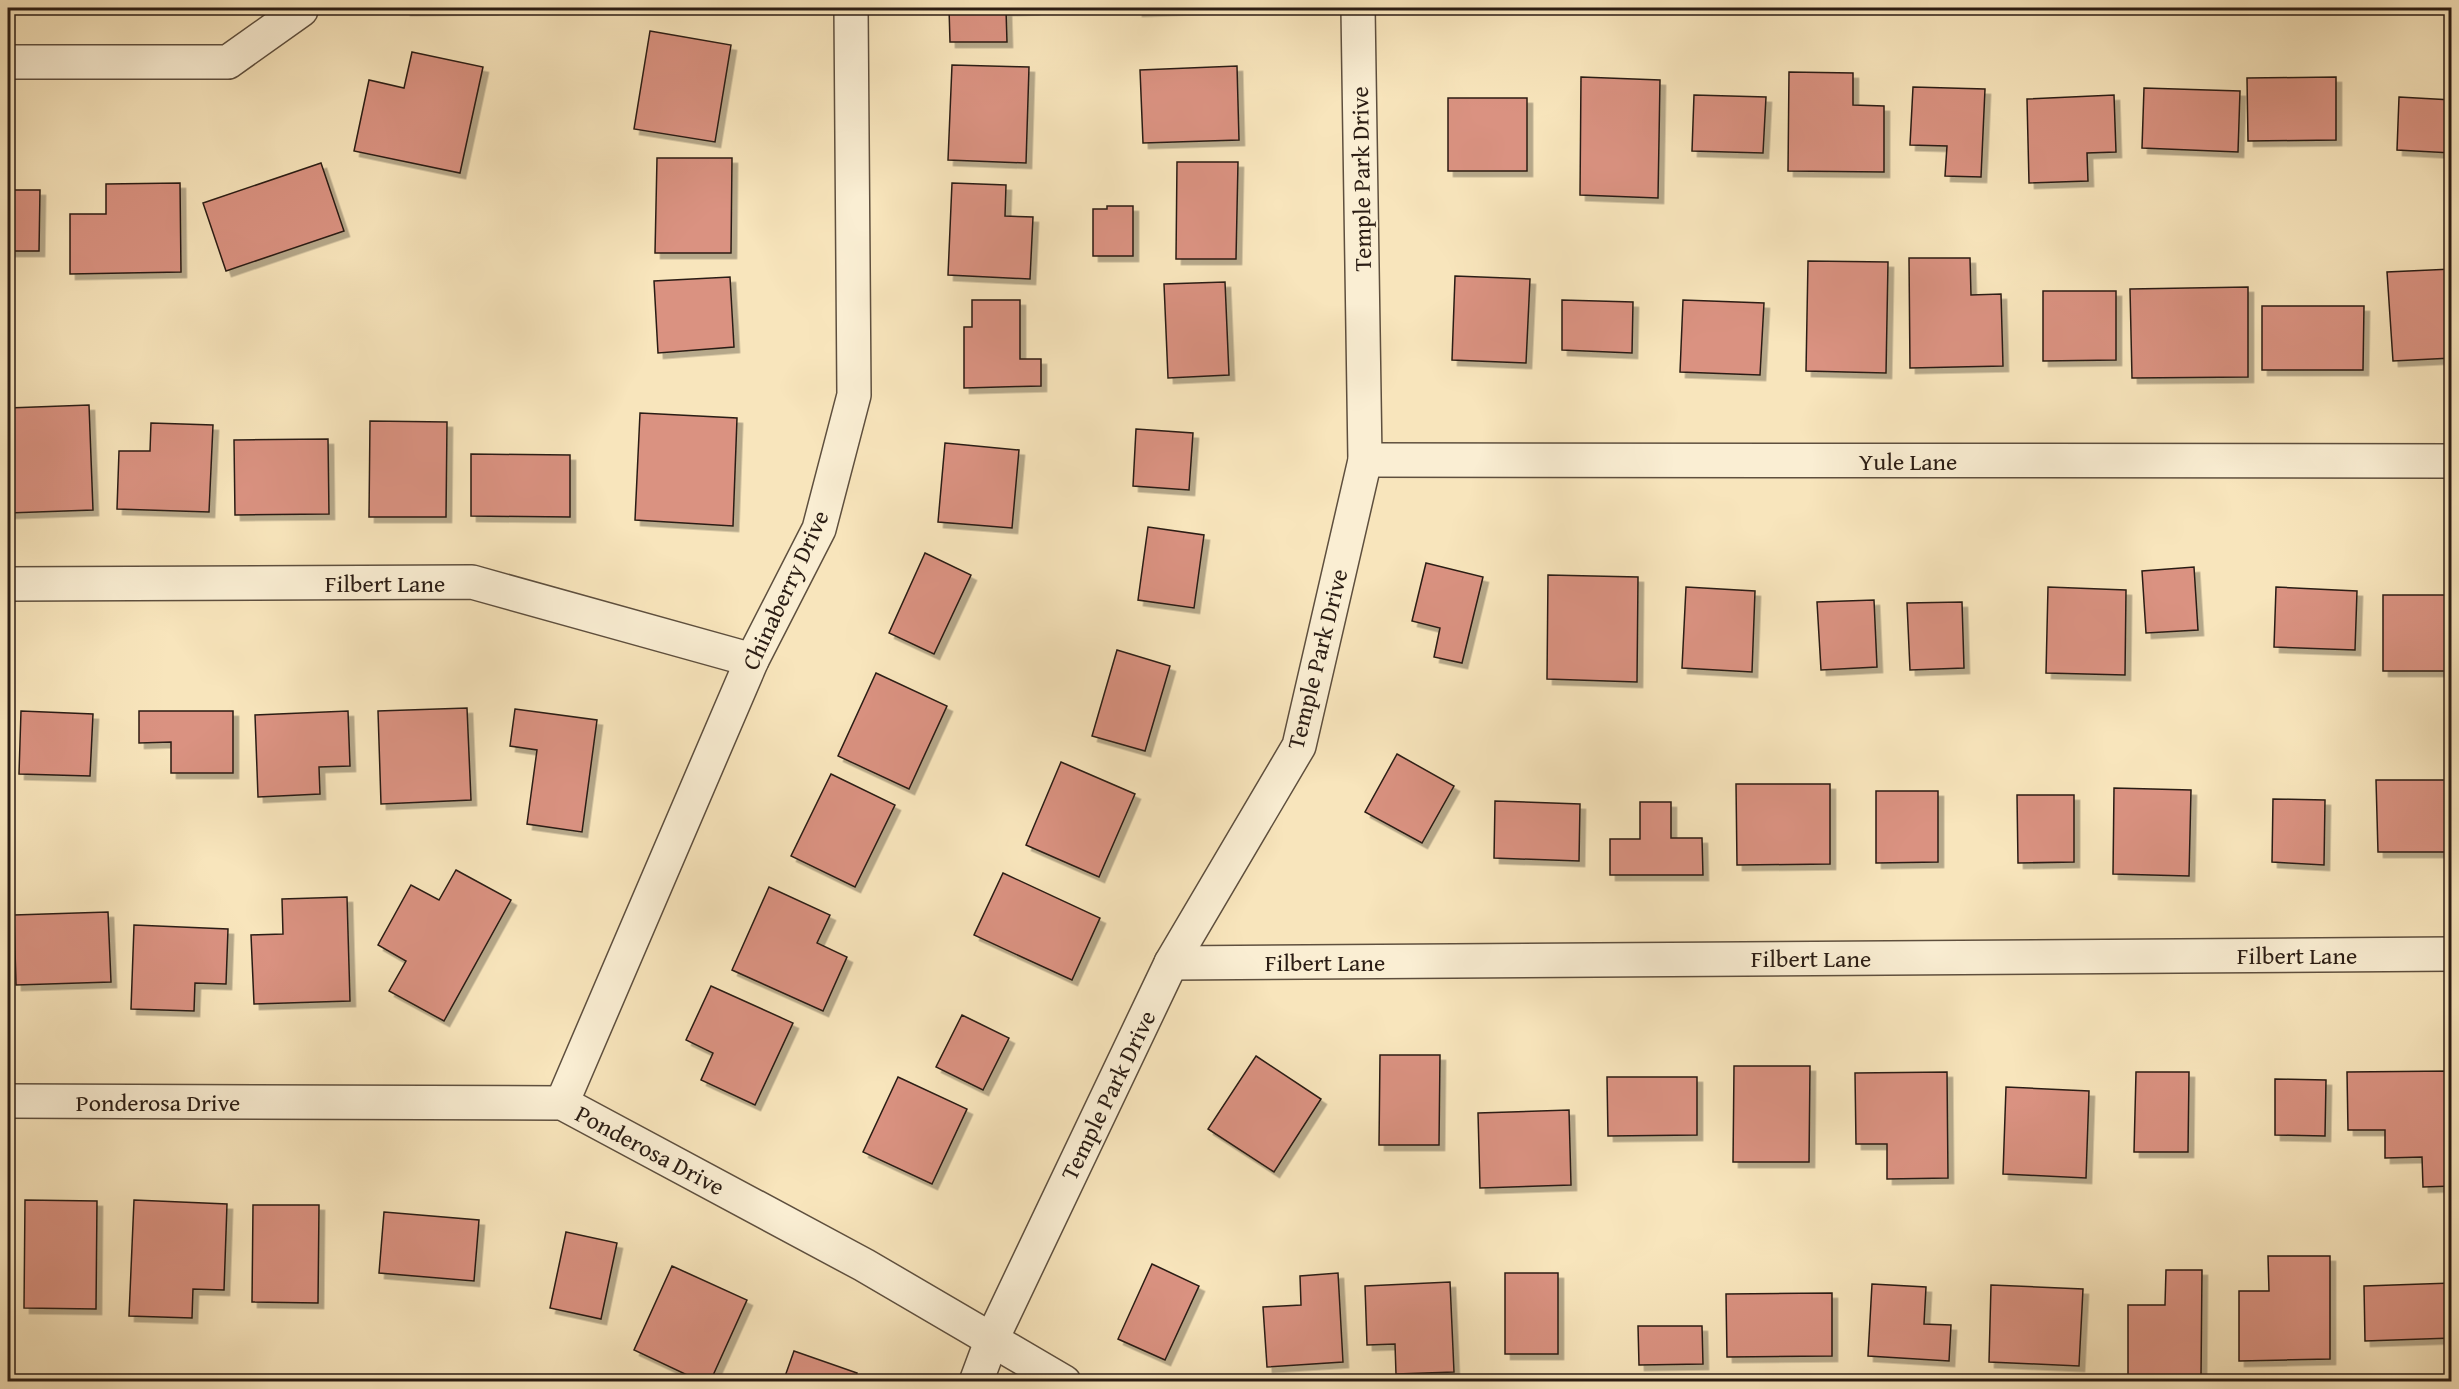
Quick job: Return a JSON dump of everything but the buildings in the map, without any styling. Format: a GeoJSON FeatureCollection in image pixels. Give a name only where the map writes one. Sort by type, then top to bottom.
{"type":"FeatureCollection","features":[{"type":"Feature","properties":{"kind":"street"},"geometry":{"type":"LineString","coordinates":[[8,62],[228,62],[301,8]]}},
{"type":"Feature","properties":{"kind":"street","name":"Chinaberry Drive"},"geometry":{"type":"LineString","coordinates":[[562,1103],[752,660],[819,529],[854,396],[851,8]]}},
{"type":"Feature","properties":{"kind":"street","name":"Temple Park Drive"},"geometry":{"type":"LineString","coordinates":[[976,1382],[992,1339],[1171,963],[1299,746],[1365,460],[1358,8]]}},
{"type":"Feature","properties":{"kind":"street","name":"Yule Lane"},"geometry":{"type":"LineString","coordinates":[[1365,460],[2451,461]]}},
{"type":"Feature","properties":{"kind":"street","name":"Filbert Lane"},"geometry":{"type":"LineString","coordinates":[[8,584],[472,582],[752,660]]}},
{"type":"Feature","properties":{"kind":"street","name":"Filbert Lane"},"geometry":{"type":"LineString","coordinates":[[1171,963],[2451,954]]}},
{"type":"Feature","properties":{"kind":"street","name":"Ponderosa Drive"},"geometry":{"type":"LineString","coordinates":[[8,1101],[562,1103],[854,1259],[1064,1382]]}}]}
